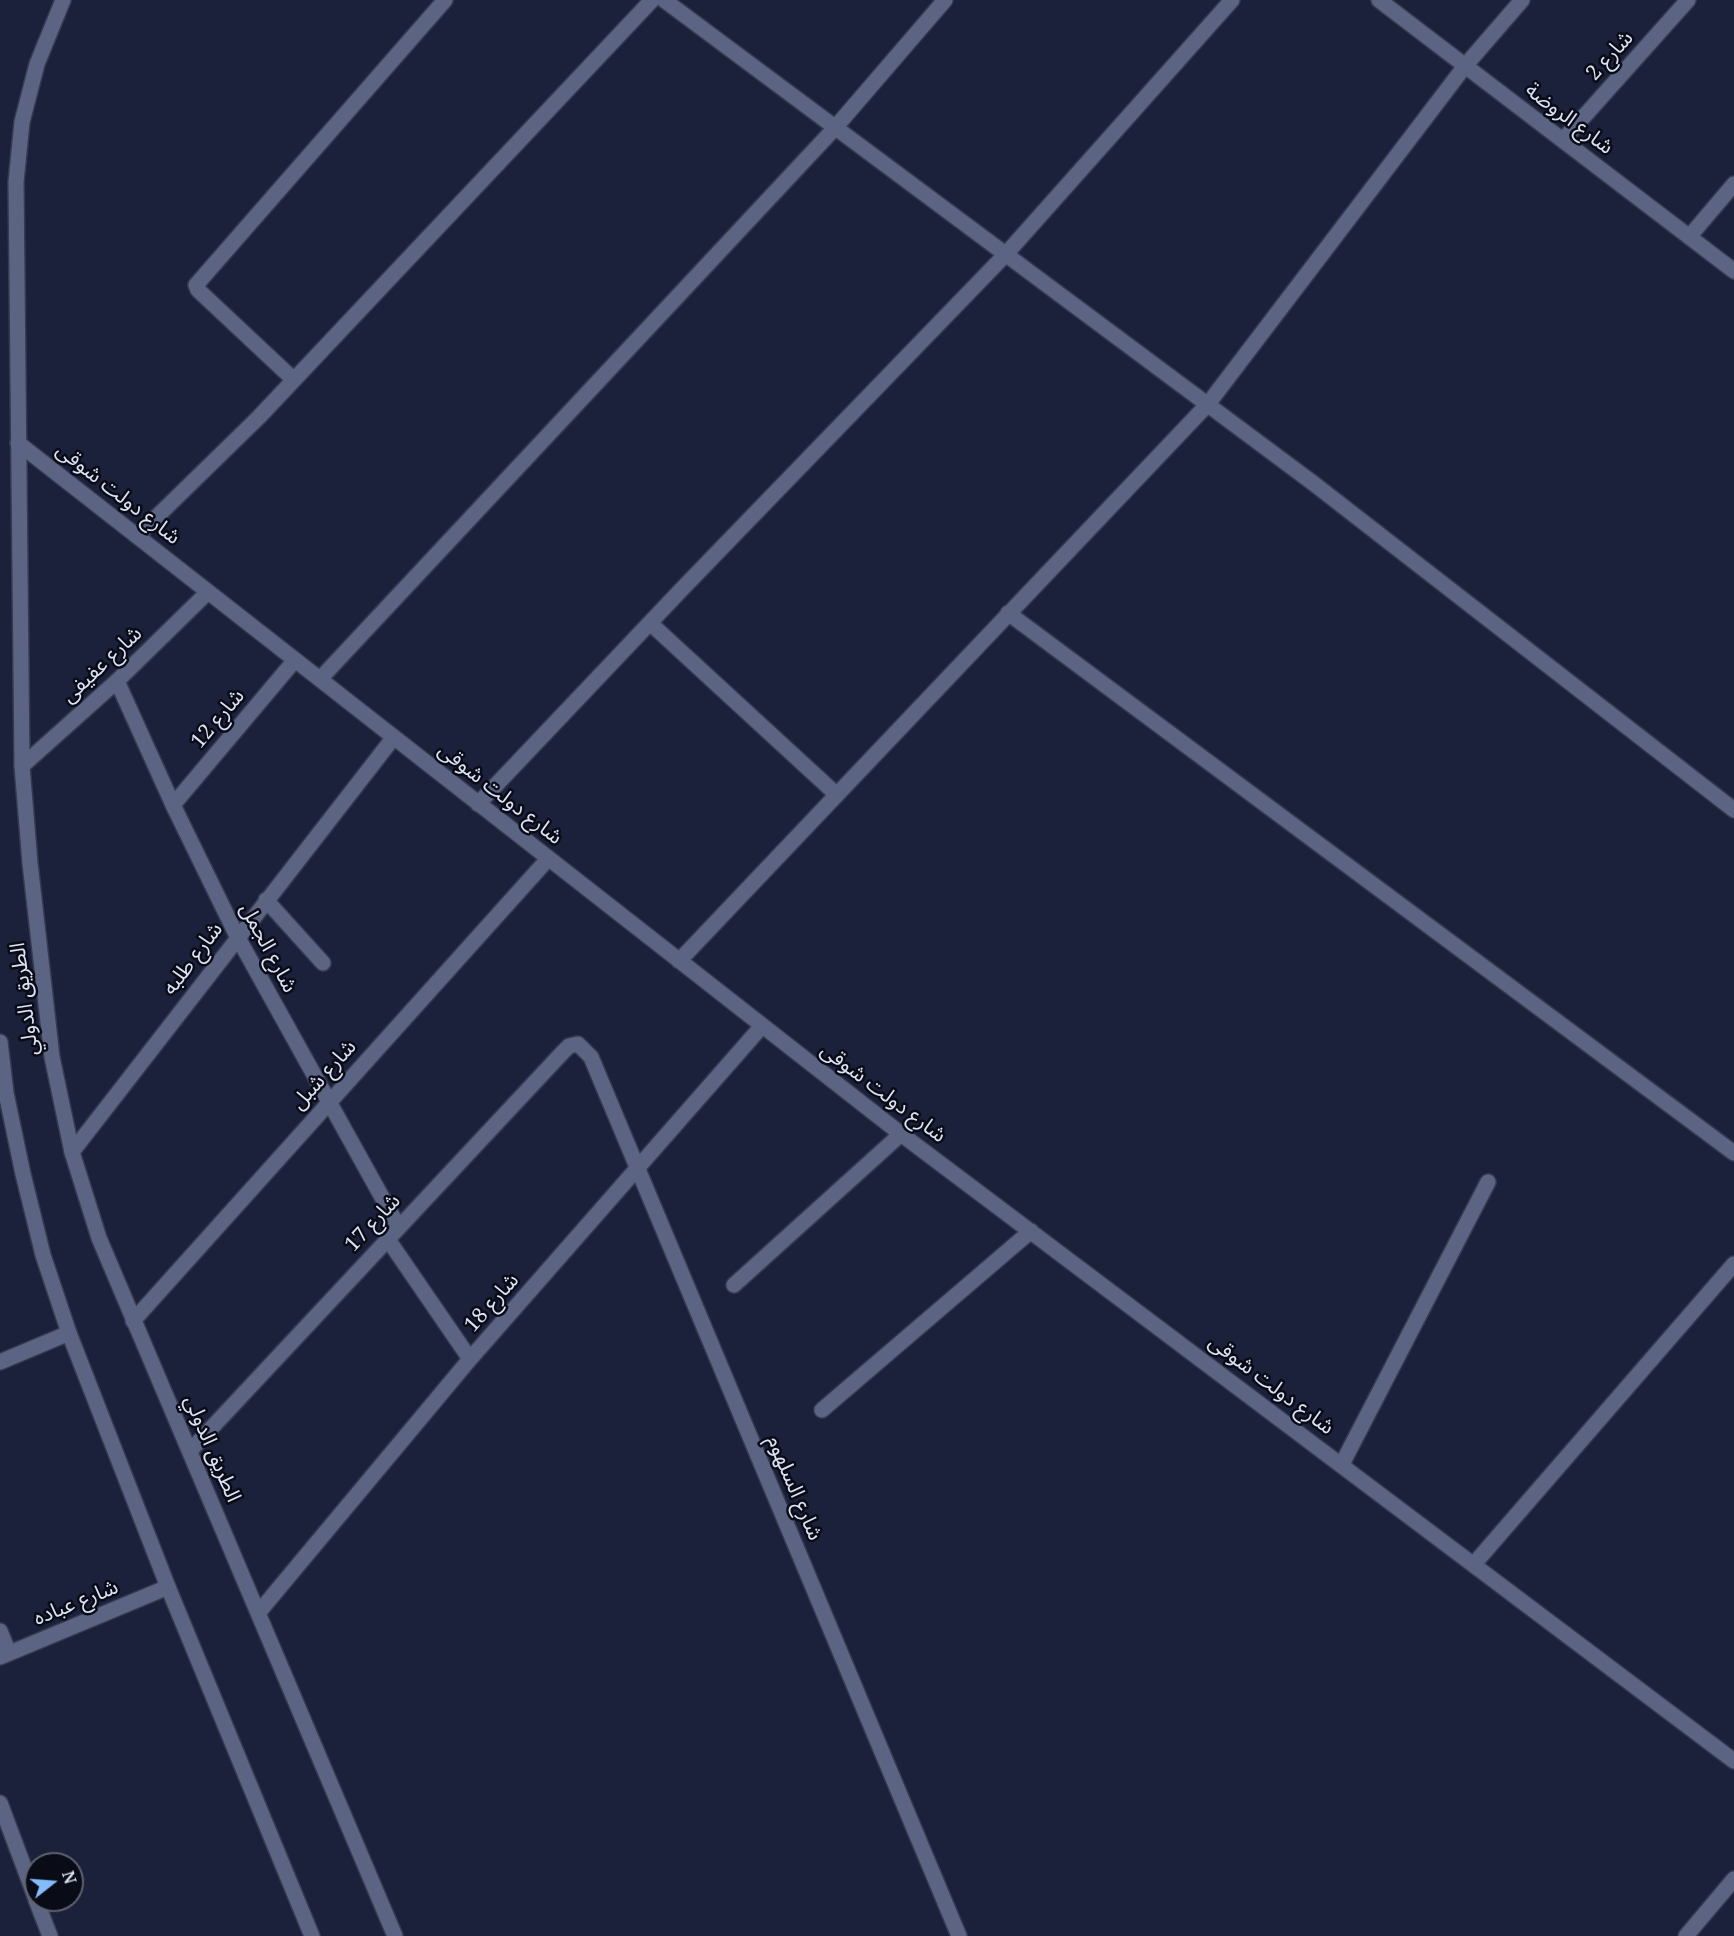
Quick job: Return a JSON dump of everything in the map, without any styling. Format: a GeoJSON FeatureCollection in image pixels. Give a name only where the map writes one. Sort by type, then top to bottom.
{"type":"FeatureCollection","features":[{"type":"Feature","properties":{"kind":"street","name":"الطريق الدولي"},"geometry":{"type":"LineString","coordinates":[[63,0],[37,64],[22,122],[16,182],[22,765],[30,863],[52,1057],[72,1152],[99,1238],[395,1936]]}},
{"type":"Feature","properties":{"kind":"street"},"geometry":{"type":"LineString","coordinates":[[293,379],[198,290],[196,285],[445,0]]}},
{"type":"Feature","properties":{"kind":"street"},"geometry":{"type":"LineString","coordinates":[[137,536],[259,417],[652,0]]}},
{"type":"Feature","properties":{"kind":"street"},"geometry":{"type":"LineString","coordinates":[[664,0],[834,129],[1208,404],[1734,810]]}},
{"type":"Feature","properties":{"kind":"street"},"geometry":{"type":"LineString","coordinates":[[320,679],[834,129],[945,0]]}},
{"type":"Feature","properties":{"kind":"street"},"geometry":{"type":"LineString","coordinates":[[478,804],[1006,254],[1232,0]]}},
{"type":"Feature","properties":{"kind":"street","name":"شارع الروضة"},"geometry":{"type":"LineString","coordinates":[[1379,0],[1734,271]]}},
{"type":"Feature","properties":{"kind":"street"},"geometry":{"type":"LineString","coordinates":[[679,962],[1208,404],[1465,66],[1522,0]]}},
{"type":"Feature","properties":{"kind":"street","name":"شارع 2"},"geometry":{"type":"LineString","coordinates":[[1563,140],[1688,0]]}},
{"type":"Feature","properties":{"kind":"street"},"geometry":{"type":"LineString","coordinates":[[1689,237],[1734,184]]}},
{"type":"Feature","properties":{"kind":"street","name":"شارع دولت شوقى"},"geometry":{"type":"LineString","coordinates":[[18,443],[901,1134],[1734,1761]]}},
{"type":"Feature","properties":{"kind":"street","name":"شارع عفيفى"},"geometry":{"type":"LineString","coordinates":[[22,765],[117,681],[208,592]]}},
{"type":"Feature","properties":{"kind":"street"},"geometry":{"type":"LineString","coordinates":[[1008,613],[1734,1153]]}},
{"type":"Feature","properties":{"kind":"street"},"geometry":{"type":"LineString","coordinates":[[650,623],[837,795]]}},
{"type":"Feature","properties":{"kind":"street","name":"شارع 12"},"geometry":{"type":"LineString","coordinates":[[173,805],[295,660]]}},
{"type":"Feature","properties":{"kind":"street","name":"شارع الجمل"},"geometry":{"type":"LineString","coordinates":[[117,681],[173,805],[237,936],[398,1226]]}},
{"type":"Feature","properties":{"kind":"street","name":"شارع طلبه"},"geometry":{"type":"LineString","coordinates":[[72,1152],[237,936],[394,737]]}},
{"type":"Feature","properties":{"kind":"street","name":"شارع شبل"},"geometry":{"type":"LineString","coordinates":[[133,1321],[548,859]]}},
{"type":"Feature","properties":{"kind":"street"},"geometry":{"type":"LineString","coordinates":[[266,900],[322,963]]}},
{"type":"Feature","properties":{"kind":"street","name":"شارع 18"},"geometry":{"type":"LineString","coordinates":[[259,1612],[470,1359],[762,1026]]}},
{"type":"Feature","properties":{"kind":"street","name":"الطريق الدولي"},"geometry":{"type":"LineString","coordinates":[[0,1042],[3,1095],[40,1243],[69,1333],[168,1587],[312,1936]]}},
{"type":"Feature","properties":{"kind":"street","name":"شارع 17"},"geometry":{"type":"LineString","coordinates":[[190,1451],[398,1226],[569,1046],[578,1044],[591,1057]]}},
{"type":"Feature","properties":{"kind":"street","name":"شارع السلهوم"},"geometry":{"type":"LineString","coordinates":[[591,1057],[959,1936]]}},
{"type":"Feature","properties":{"kind":"street"},"geometry":{"type":"LineString","coordinates":[[734,1285],[901,1134]]}},
{"type":"Feature","properties":{"kind":"street"},"geometry":{"type":"LineString","coordinates":[[1342,1464],[1488,1182]]}},
{"type":"Feature","properties":{"kind":"street"},"geometry":{"type":"LineString","coordinates":[[822,1410],[1031,1231]]}},
{"type":"Feature","properties":{"kind":"street"},"geometry":{"type":"LineString","coordinates":[[387,1238],[470,1359]]}},
{"type":"Feature","properties":{"kind":"street"},"geometry":{"type":"LineString","coordinates":[[1474,1564],[1734,1264]]}},
{"type":"Feature","properties":{"kind":"street"},"geometry":{"type":"LineString","coordinates":[[0,1362],[69,1333]]}},
{"type":"Feature","properties":{"kind":"street","name":"شارع عباده"},"geometry":{"type":"LineString","coordinates":[[4,1655],[168,1587]]}},
{"type":"Feature","properties":{"kind":"street"},"geometry":{"type":"LineString","coordinates":[[0,1631],[4,1655]]}},
{"type":"Feature","properties":{"kind":"street"},"geometry":{"type":"LineString","coordinates":[[0,1803],[24,1868]]}},
{"type":"Feature","properties":{"kind":"street"},"geometry":{"type":"LineString","coordinates":[[1686,1936],[1734,1879]]}},
{"type":"Feature","properties":{"kind":"street"},"geometry":{"type":"LineString","coordinates":[[41,1912],[50,1936]]}}]}
